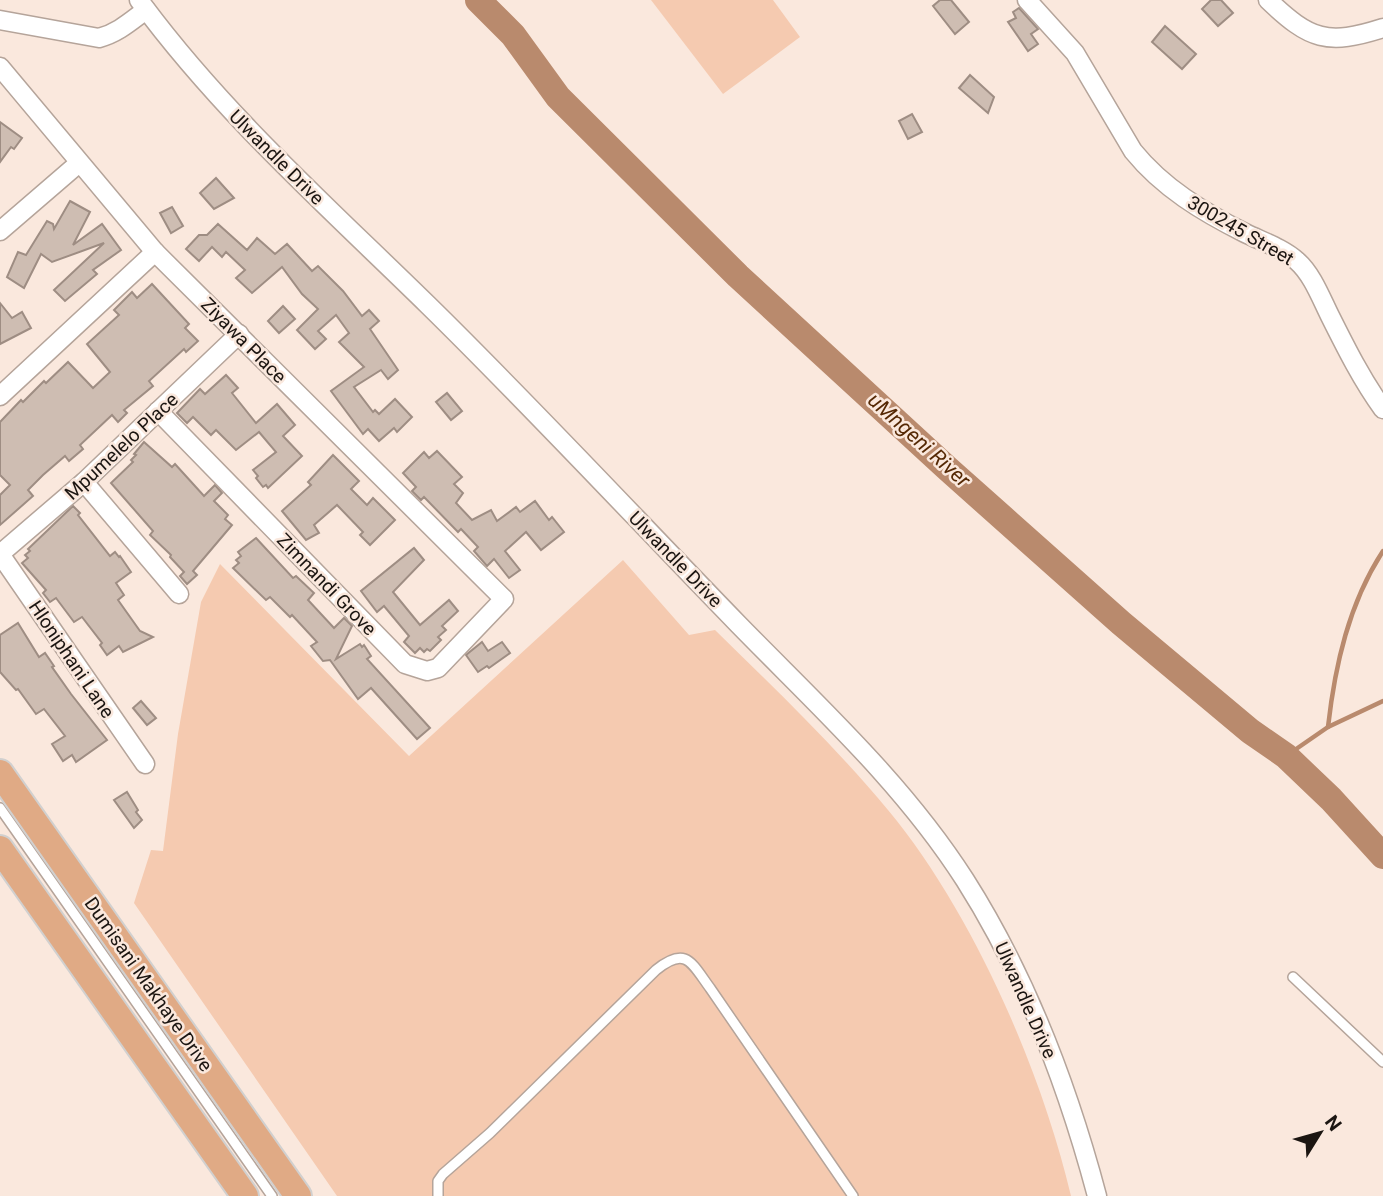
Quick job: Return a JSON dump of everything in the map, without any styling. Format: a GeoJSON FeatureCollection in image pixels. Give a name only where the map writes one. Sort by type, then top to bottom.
{"type":"FeatureCollection","features":[{"type":"Feature","properties":{"kind":"main road","name":"Dumisani Makhaye Drive"},"geometry":{"type":"LineString","coordinates":[[0,773],[298,1196]]}},
{"type":"Feature","properties":{"kind":"main road"},"geometry":{"type":"LineString","coordinates":[[0,849],[245,1196]]}},
{"type":"Feature","properties":{"kind":"street","name":"300245 Street"},"geometry":{"type":"LineString","coordinates":[[1027,0],[1075,53],[1133,151],[1145,166],[1169,187],[1209,214],[1289,255],[1301,264],[1363,381],[1383,409]]}},
{"type":"Feature","properties":{"kind":"street"},"geometry":{"type":"LineString","coordinates":[[1268,0],[1293,22],[1325,39],[1349,38],[1383,28]]}},
{"type":"Feature","properties":{"kind":"street"},"geometry":{"type":"LineString","coordinates":[[0,20],[99,38],[123,28],[142,5]]}},
{"type":"Feature","properties":{"kind":"street","name":"Ulwandle Drive"},"geometry":{"type":"LineString","coordinates":[[142,5],[232,113],[431,308],[888,776],[965,880],[996,934],[1027,998],[1060,1079],[1085,1151],[1097,1196]]}},
{"type":"Feature","properties":{"kind":"street","name":"Ziyawa Place"},"geometry":{"type":"LineString","coordinates":[[0,67],[155,253],[504,599]]}},
{"type":"Feature","properties":{"kind":"street"},"geometry":{"type":"LineString","coordinates":[[0,231],[79,163]]}},
{"type":"Feature","properties":{"kind":"street"},"geometry":{"type":"LineString","coordinates":[[0,396],[155,253]]}},
{"type":"Feature","properties":{"kind":"street","name":"Mpumelelo Place"},"geometry":{"type":"LineString","coordinates":[[0,554],[84,482],[239,334]]}},
{"type":"Feature","properties":{"kind":"street","name":"Zimnandi Grove"},"geometry":{"type":"LineString","coordinates":[[158,411],[405,664],[427,671],[438,668],[504,599]]}},
{"type":"Feature","properties":{"kind":"street"},"geometry":{"type":"LineString","coordinates":[[84,482],[179,594]]}},
{"type":"Feature","properties":{"kind":"street","name":"Hloniphani Lane"},"geometry":{"type":"LineString","coordinates":[[0,554],[145,764]]}},
{"type":"Feature","properties":{"kind":"lane"},"geometry":{"type":"LineString","coordinates":[[0,808],[272,1196]]}},
{"type":"Feature","properties":{"kind":"lane"},"geometry":{"type":"LineString","coordinates":[[438,1196],[438,1181],[443,1174],[490,1133],[656,970],[678,956],[688,961],[703,978],[853,1196]]}},
{"type":"Feature","properties":{"kind":"lane"},"geometry":{"type":"LineString","coordinates":[[1293,977],[1383,1062]]}},
{"type":"Feature","properties":{"kind":"shaded area"},"geometry":{"type":"Polygon","coordinates":[[[651,0],[773,0],[800,37],[723,94],[651,0]]]}},
{"type":"Feature","properties":{"kind":"shaded area"},"geometry":{"type":"Polygon","coordinates":[[[623,560],[689,635],[715,630],[847,763],[919,850],[948,895],[1000,993],[1042,1096],[1071,1196],[337,1196],[134,903],[151,850],[163,851],[178,734],[201,602],[220,564],[409,756],[623,560]]]}},
{"type":"Feature","properties":{"kind":"building"},"geometry":{"type":"Polygon","coordinates":[[[940,0],[951,0],[969,22],[955,34],[933,6],[940,0]]]}},
{"type":"Feature","properties":{"kind":"building"},"geometry":{"type":"Polygon","coordinates":[[[1211,0],[1221,0],[1233,13],[1218,26],[1202,9],[1211,0]]]}},
{"type":"Feature","properties":{"kind":"building"},"geometry":{"type":"Polygon","coordinates":[[[1019,8],[1038,29],[1031,34],[1038,44],[1028,51],[1008,22],[1016,18],[1013,12],[1019,8]]]}},
{"type":"Feature","properties":{"kind":"building"},"geometry":{"type":"Polygon","coordinates":[[[1165,26],[1196,54],[1182,69],[1152,42],[1165,26]]]}},
{"type":"Feature","properties":{"kind":"building"},"geometry":{"type":"Polygon","coordinates":[[[970,75],[994,97],[988,113],[959,88],[970,75]]]}},
{"type":"Feature","properties":{"kind":"building"},"geometry":{"type":"Polygon","coordinates":[[[912,114],[922,132],[908,139],[899,121],[912,114]]]}},
{"type":"Feature","properties":{"kind":"building"},"geometry":{"type":"Polygon","coordinates":[[[0,122],[22,138],[0,162],[0,122]]]}},
{"type":"Feature","properties":{"kind":"building"},"geometry":{"type":"Polygon","coordinates":[[[216,178],[234,198],[214,209],[200,193],[216,178]]]}},
{"type":"Feature","properties":{"kind":"building"},"geometry":{"type":"Polygon","coordinates":[[[70,201],[90,212],[73,245],[102,224],[121,250],[93,270],[97,274],[65,301],[54,290],[104,243],[52,262],[41,254],[24,288],[7,277],[18,252],[26,255],[47,221],[53,224],[54,229],[70,201]]]}},
{"type":"Feature","properties":{"kind":"building"},"geometry":{"type":"Polygon","coordinates":[[[172,207],[183,226],[171,233],[160,213],[172,207]]]}},
{"type":"Feature","properties":{"kind":"building"},"geometry":{"type":"Polygon","coordinates":[[[218,224],[247,250],[257,238],[275,254],[287,244],[312,271],[318,266],[343,291],[362,316],[369,310],[379,321],[370,329],[398,370],[388,379],[381,370],[354,387],[373,412],[375,410],[379,414],[395,399],[412,417],[397,432],[394,428],[379,441],[368,429],[363,434],[331,391],[364,367],[339,342],[349,333],[336,315],[318,331],[326,339],[315,349],[297,330],[318,309],[302,294],[282,267],[252,293],[236,278],[245,270],[226,252],[222,257],[212,247],[199,261],[186,249],[199,235],[207,235],[218,224]]]}},
{"type":"Feature","properties":{"kind":"building"},"geometry":{"type":"Polygon","coordinates":[[[152,284],[189,324],[185,328],[198,341],[186,352],[184,349],[149,381],[153,386],[124,410],[127,413],[118,422],[112,415],[80,445],[83,449],[69,461],[65,456],[43,475],[28,490],[33,496],[0,525],[0,495],[10,485],[0,475],[0,422],[21,400],[23,402],[68,362],[93,388],[110,372],[87,344],[119,315],[114,310],[132,292],[137,298],[152,284]]]}},
{"type":"Feature","properties":{"kind":"building"},"geometry":{"type":"Polygon","coordinates":[[[0,303],[12,318],[22,312],[31,328],[0,344],[0,303]]]}},
{"type":"Feature","properties":{"kind":"building"},"geometry":{"type":"Polygon","coordinates":[[[283,306],[295,319],[279,333],[268,321],[283,306]]]}},
{"type":"Feature","properties":{"kind":"building"},"geometry":{"type":"Polygon","coordinates":[[[226,375],[238,388],[232,393],[256,423],[277,404],[295,425],[283,436],[302,456],[268,488],[266,485],[263,487],[253,470],[276,452],[259,432],[236,450],[216,430],[211,435],[193,417],[187,423],[177,413],[200,389],[205,394],[226,375]]]}},
{"type":"Feature","properties":{"kind":"building"},"geometry":{"type":"Polygon","coordinates":[[[447,393],[462,411],[451,420],[436,402],[447,393]]]}},
{"type":"Feature","properties":{"kind":"building"},"geometry":{"type":"Polygon","coordinates":[[[144,442],[172,467],[175,464],[204,496],[215,485],[222,493],[214,501],[228,515],[225,519],[232,525],[193,571],[197,575],[187,584],[180,576],[184,572],[150,535],[153,531],[111,483],[133,462],[131,460],[136,455],[134,454],[144,442]]]}},
{"type":"Feature","properties":{"kind":"building"},"geometry":{"type":"Polygon","coordinates":[[[437,451],[462,477],[454,484],[463,493],[456,503],[472,520],[491,510],[497,521],[516,507],[520,512],[535,501],[549,520],[552,517],[564,532],[541,550],[526,532],[505,551],[520,570],[509,578],[494,559],[487,566],[474,551],[478,547],[461,529],[458,532],[424,497],[421,500],[412,491],[416,487],[403,473],[424,452],[429,458],[437,451]]]}},
{"type":"Feature","properties":{"kind":"building"},"geometry":{"type":"Polygon","coordinates":[[[333,455],[359,481],[351,489],[367,505],[373,498],[395,520],[370,545],[360,535],[363,532],[337,505],[314,525],[319,533],[306,540],[282,511],[311,485],[308,482],[333,455]]]}},
{"type":"Feature","properties":{"kind":"building"},"geometry":{"type":"Polygon","coordinates":[[[73,506],[110,556],[115,552],[131,572],[116,583],[124,595],[118,600],[140,631],[153,637],[123,652],[119,646],[107,655],[100,645],[102,643],[82,617],[74,622],[56,598],[50,602],[43,593],[46,590],[22,563],[28,558],[25,555],[30,551],[28,549],[73,506]]]}},
{"type":"Feature","properties":{"kind":"building"},"geometry":{"type":"Polygon","coordinates":[[[256,538],[293,578],[296,576],[314,593],[308,600],[334,628],[344,618],[352,626],[336,659],[360,644],[362,647],[364,645],[371,656],[367,659],[430,728],[417,739],[371,688],[358,699],[330,660],[323,661],[311,646],[317,642],[292,615],[290,617],[270,597],[266,600],[233,568],[239,563],[236,560],[241,556],[238,552],[256,538]]]}},
{"type":"Feature","properties":{"kind":"building"},"geometry":{"type":"Polygon","coordinates":[[[414,548],[424,560],[393,592],[420,625],[449,600],[458,611],[442,626],[446,630],[438,637],[441,640],[430,651],[427,649],[424,652],[420,648],[415,653],[404,642],[409,636],[384,606],[377,612],[361,591],[414,548]]]}},
{"type":"Feature","properties":{"kind":"building"},"geometry":{"type":"Polygon","coordinates":[[[18,623],[39,657],[45,653],[71,694],[107,740],[76,762],[72,755],[63,761],[52,744],[65,736],[44,709],[36,714],[18,689],[16,690],[0,672],[0,635],[18,623]]]}},
{"type":"Feature","properties":{"kind":"building"},"geometry":{"type":"Polygon","coordinates":[[[482,642],[488,651],[502,642],[510,653],[489,668],[487,666],[478,672],[466,655],[482,642]]]}},
{"type":"Feature","properties":{"kind":"building"},"geometry":{"type":"Polygon","coordinates":[[[141,701],[156,718],[147,725],[133,708],[141,701]]]}},
{"type":"Feature","properties":{"kind":"building"},"geometry":{"type":"Polygon","coordinates":[[[127,792],[142,820],[134,828],[114,800],[127,792]]]}},
{"type":"Feature","properties":{"kind":"waterway","name":"uMngeni River"},"geometry":{"type":"LineString","coordinates":[[478,0],[513,35],[558,97],[738,276],[1121,623],[1250,731],[1286,756],[1331,799],[1383,856]]}},
{"type":"Feature","properties":{"kind":"waterway"},"geometry":{"type":"LineString","coordinates":[[1328,727],[1345,635],[1361,592],[1383,551]]}},
{"type":"Feature","properties":{"kind":"waterway"},"geometry":{"type":"LineString","coordinates":[[1286,756],[1328,727],[1383,701]]}}]}
